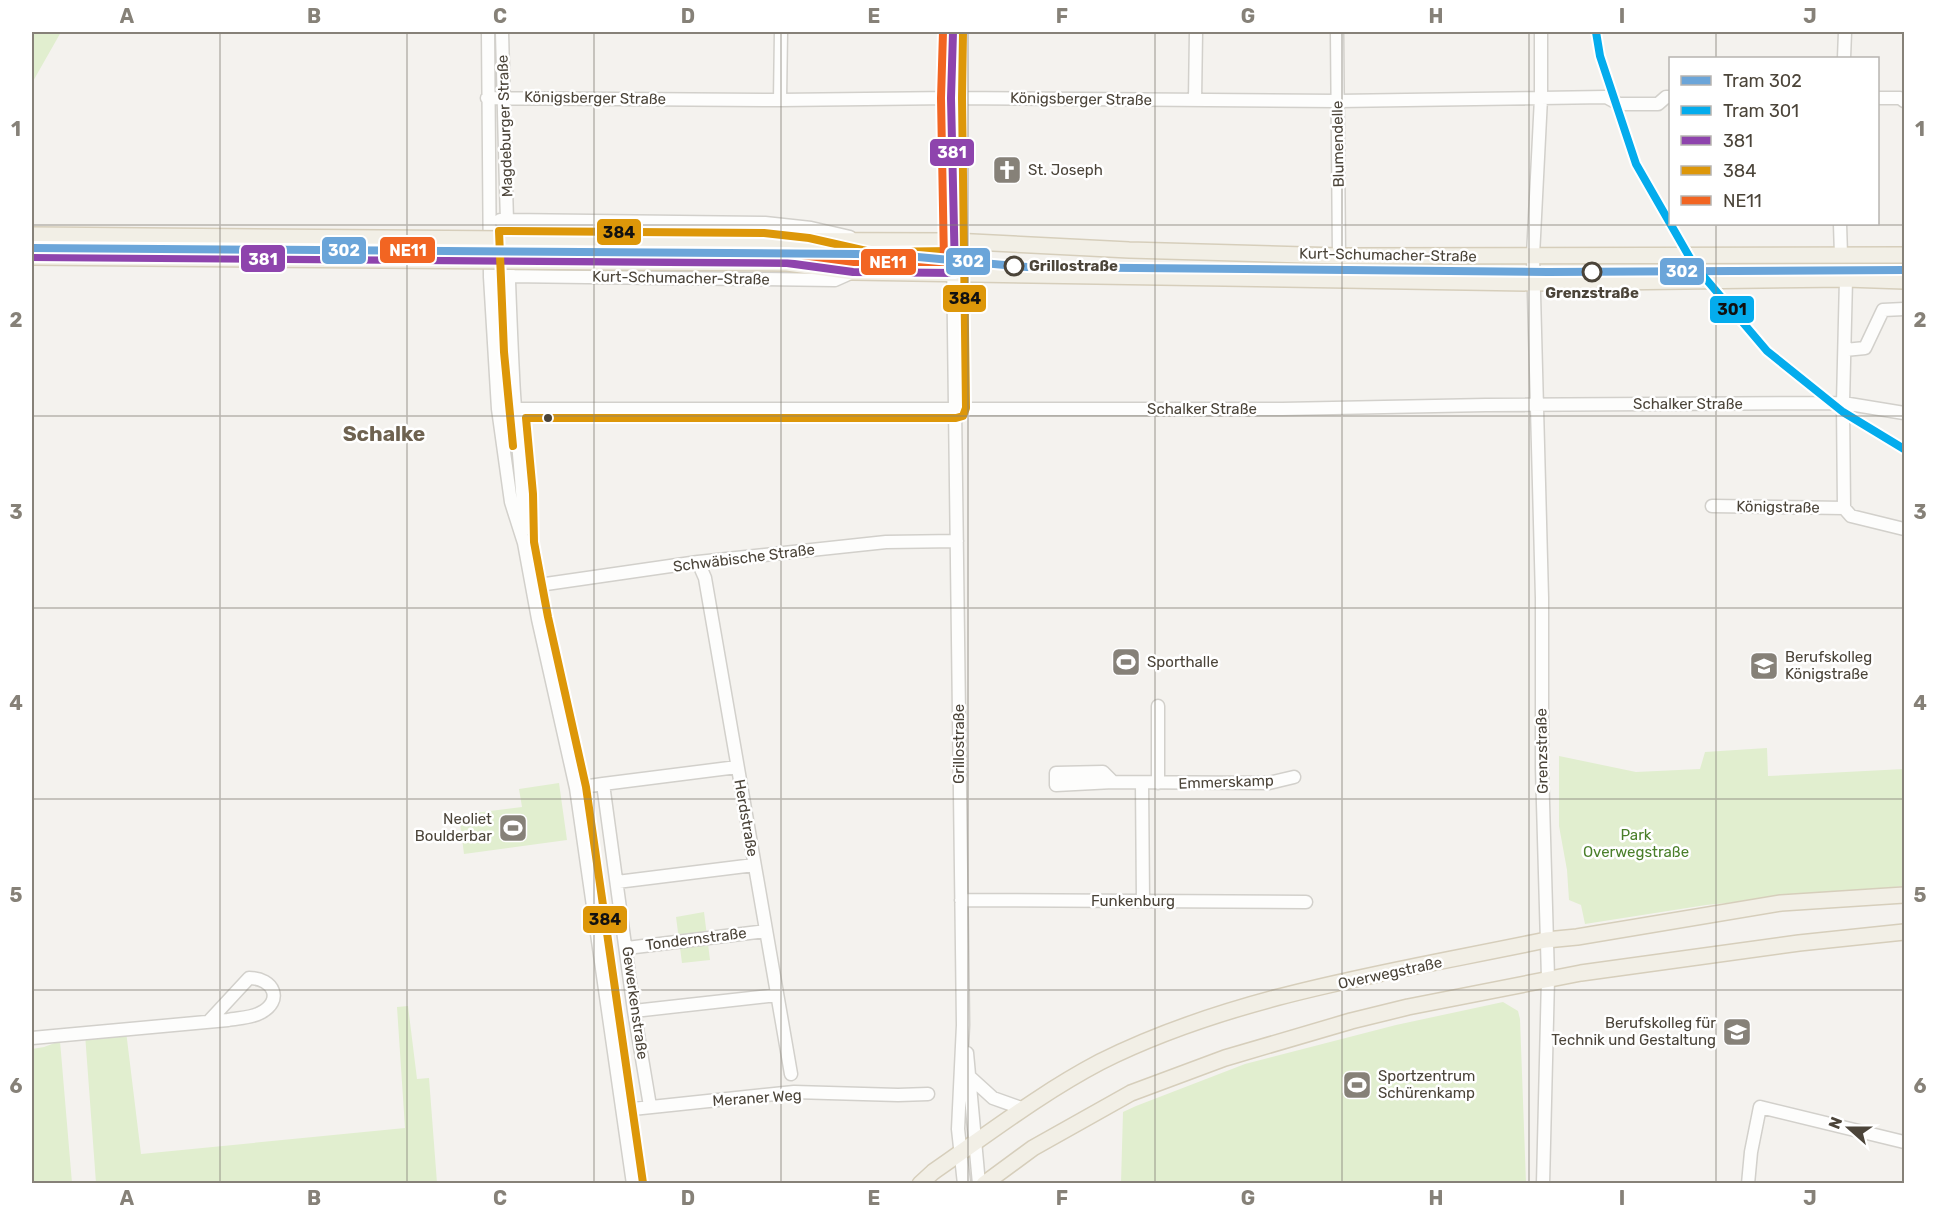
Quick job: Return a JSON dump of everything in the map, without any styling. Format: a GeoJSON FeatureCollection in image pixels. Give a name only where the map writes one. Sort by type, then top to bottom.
{"type":"FeatureCollection","features":[{"type":"Feature","properties":{"kind":"main road","name":"Kurt-Schumacher-Straße"},"geometry":{"type":"LineString","coordinates":[[32,235],[953,241],[1339,256],[1905,255]]}},
{"type":"Feature","properties":{"kind":"main road","name":"Kurt-Schumacher-Straße"},"geometry":{"type":"LineString","coordinates":[[32,257],[787,263],[853,272],[1533,283],[1846,279],[1905,281]]}},
{"type":"Feature","properties":{"kind":"main road","name":"Overwegstraße"},"geometry":{"type":"LineString","coordinates":[[920,1184],[933,1172],[1022,1108],[1101,1062],[1197,1021],[1299,992],[1546,940],[1577,937],[1781,903],[1905,895]]}},
{"type":"Feature","properties":{"kind":"main road"},"geometry":{"type":"LineString","coordinates":[[984,1184],[1033,1148],[1131,1093],[1225,1058],[1351,1021],[1548,978],[1799,943],[1905,932]]}},
{"type":"Feature","properties":{"kind":"street","name":"Magdeburger Straße"},"geometry":{"type":"LineString","coordinates":[[488,32],[490,276]]}},
{"type":"Feature","properties":{"kind":"street","name":"Magdeburger Straße"},"geometry":{"type":"LineString","coordinates":[[502,32],[508,276]]}},
{"type":"Feature","properties":{"kind":"street"},"geometry":{"type":"LineString","coordinates":[[780,100],[781,32]]}},
{"type":"Feature","properties":{"kind":"street","name":"Grillostraße"},"geometry":{"type":"LineString","coordinates":[[952,32],[963,1025],[958,1128],[964,1184]]}},
{"type":"Feature","properties":{"kind":"street"},"geometry":{"type":"LineString","coordinates":[[1195,100],[1196,32]]}},
{"type":"Feature","properties":{"kind":"street","name":"Blumendelle"},"geometry":{"type":"LineString","coordinates":[[1337,32],[1339,256]]}},
{"type":"Feature","properties":{"kind":"street","name":"Grenzstraße"},"geometry":{"type":"LineString","coordinates":[[1541,32],[1541,98],[1533,283],[1542,598],[1542,768],[1548,978],[1543,1184]]}},
{"type":"Feature","properties":{"kind":"street"},"geometry":{"type":"LineString","coordinates":[[1844,57],[1845,32]]}},
{"type":"Feature","properties":{"kind":"street","name":"Königsberger Straße"},"geometry":{"type":"LineString","coordinates":[[487,98],[1338,101],[1606,97],[1619,104],[1658,104],[1669,97]]}},
{"type":"Feature","properties":{"kind":"street"},"geometry":{"type":"LineString","coordinates":[[1879,98],[1900,98],[1905,101]]}},
{"type":"Feature","properties":{"kind":"street","name":"Kurt-Schumacher-Straße"},"geometry":{"type":"LineString","coordinates":[[488,220],[765,223],[811,228],[872,242]]}},
{"type":"Feature","properties":{"kind":"street"},"geometry":{"type":"LineString","coordinates":[[1840,225],[1841,255]]}},
{"type":"Feature","properties":{"kind":"street","name":"Kurt-Schumacher-Straße"},"geometry":{"type":"LineString","coordinates":[[490,276],[835,280],[853,272]]}},
{"type":"Feature","properties":{"kind":"street","name":"Gewerkenstraße"},"geometry":{"type":"LineString","coordinates":[[490,276],[498,409],[511,502],[524,543],[576,788],[633,1184]]}},
{"type":"Feature","properties":{"kind":"street","name":"Gewerkenstraße"},"geometry":{"type":"LineString","coordinates":[[508,276],[514,408],[523,495],[524,543]]}},
{"type":"Feature","properties":{"kind":"street"},"geometry":{"type":"LineString","coordinates":[[1846,279],[1844,404],[1848,512]]}},
{"type":"Feature","properties":{"kind":"street"},"geometry":{"type":"LineString","coordinates":[[1845,350],[1865,348],[1882,310],[1905,309]]}},
{"type":"Feature","properties":{"kind":"street","name":"Schalker Straße"},"geometry":{"type":"LineString","coordinates":[[498,409],[1282,409],[1844,404],[1905,413]]}},
{"type":"Feature","properties":{"kind":"street","name":"Königstraße"},"geometry":{"type":"LineString","coordinates":[[1712,506],[1848,512],[1905,529]]}},
{"type":"Feature","properties":{"kind":"street","name":"Schwäbische Straße"},"geometry":{"type":"LineString","coordinates":[[532,586],[698,562],[886,542],[957,541]]}},
{"type":"Feature","properties":{"kind":"street","name":"Herdstraße"},"geometry":{"type":"LineString","coordinates":[[698,562],[705,578],[791,1074]]}},
{"type":"Feature","properties":{"kind":"street","name":"Emmerskamp"},"geometry":{"type":"LineString","coordinates":[[1158,706],[1158,783]]}},
{"type":"Feature","properties":{"kind":"street"},"geometry":{"type":"LineString","coordinates":[[576,788],[737,767]]}},
{"type":"Feature","properties":{"kind":"street","name":"Emmerskamp"},"geometry":{"type":"LineString","coordinates":[[1113,782],[1269,783],[1294,777]]}},
{"type":"Feature","properties":{"kind":"street"},"geometry":{"type":"LineString","coordinates":[[1142,783],[1143,901]]}},
{"type":"Feature","properties":{"kind":"street","name":"Gewerkenstraße"},"geometry":{"type":"LineString","coordinates":[[603,784],[634,1011],[650,1106]]}},
{"type":"Feature","properties":{"kind":"street"},"geometry":{"type":"LineString","coordinates":[[617,882],[754,865]]}},
{"type":"Feature","properties":{"kind":"street","name":"Funkenburg"},"geometry":{"type":"LineString","coordinates":[[961,900],[1306,902]]}},
{"type":"Feature","properties":{"kind":"street","name":"Tondernstraße"},"geometry":{"type":"LineString","coordinates":[[627,948],[766,931]]}},
{"type":"Feature","properties":{"kind":"street"},"geometry":{"type":"LineString","coordinates":[[32,1038],[228,1020],[261,1013],[271,1004],[272,988],[260,978],[249,978],[210,1020]]}},
{"type":"Feature","properties":{"kind":"street"},"geometry":{"type":"LineString","coordinates":[[634,1011],[777,995]]}},
{"type":"Feature","properties":{"kind":"street","name":"Grillostraße"},"geometry":{"type":"LineString","coordinates":[[963,1025],[971,1078],[974,1143],[979,1184]]}},
{"type":"Feature","properties":{"kind":"street"},"geometry":{"type":"LineString","coordinates":[[971,1078],[993,1098],[1022,1108]]}},
{"type":"Feature","properties":{"kind":"street","name":"Meraner Weg"},"geometry":{"type":"LineString","coordinates":[[623,1110],[797,1092],[842,1095],[928,1094]]}},
{"type":"Feature","properties":{"kind":"street"},"geometry":{"type":"LineString","coordinates":[[1748,1184],[1751,1152],[1760,1107],[1905,1142]]}},
{"type":"Feature","properties":{"kind":"green space"},"geometry":{"type":"Polygon","coordinates":[[[32,32],[61,32],[32,83],[32,32]]]}},
{"type":"Feature","properties":{"kind":"green space","name":"Park Overwegstraße"},"geometry":{"type":"Polygon","coordinates":[[[1767,748],[1768,776],[1904,769],[1904,886],[1706,905],[1585,924],[1581,905],[1569,900],[1567,870],[1559,826],[1559,756],[1636,772],[1700,769],[1705,752],[1767,748]]]}},
{"type":"Feature","properties":{"kind":"green space","name":"Neoliet Boulderbar"},"geometry":{"type":"Polygon","coordinates":[[[559,783],[567,840],[464,854],[459,815],[522,807],[519,789],[559,783]]]}},
{"type":"Feature","properties":{"kind":"green space"},"geometry":{"type":"Polygon","coordinates":[[[704,912],[710,960],[682,963],[676,917],[704,912]]]}},
{"type":"Feature","properties":{"kind":"green space","name":"Sportzentrum Schürenkamp"},"geometry":{"type":"Polygon","coordinates":[[[1503,1002],[1518,1011],[1520,1019],[1526,1183],[1121,1183],[1123,1112],[1245,1064],[1396,1025],[1503,1002]]]}},
{"type":"Feature","properties":{"kind":"green space"},"geometry":{"type":"Polygon","coordinates":[[[408,1006],[417,1079],[429,1078],[437,1183],[96,1183],[85,1034],[126,1031],[141,1154],[405,1128],[397,1007],[408,1006]]]}},
{"type":"Feature","properties":{"kind":"green space"},"geometry":{"type":"Polygon","coordinates":[[[60,1041],[72,1183],[32,1183],[32,1049],[60,1041]]]}},
{"type":"Feature","properties":{"kind":"tram line","name":"301"},"geometry":{"type":"LineString","coordinates":[[1596,32],[1600,56],[1636,164],[1669,221]]}},
{"type":"Feature","properties":{"kind":"tram line","name":"301"},"geometry":{"type":"LineString","coordinates":[[1671,225],[1694,265],[1767,351],[1843,412],[1904,449]]}},
{"type":"Feature","properties":{"kind":"tram line","name":"302"},"geometry":{"type":"LineString","coordinates":[[32,248],[857,254],[1027,267],[1548,272],[1904,270]]}},
{"type":"Feature","properties":{"kind":"transit line","name":"NE11"},"geometry":{"type":"LineString","coordinates":[[32,247],[787,253],[854,262],[944,262],[941,98],[943,32]]}},
{"type":"Feature","properties":{"kind":"transit line","name":"381"},"geometry":{"type":"LineString","coordinates":[[953,32],[951,98],[955,273]]}},
{"type":"Feature","properties":{"kind":"transit line","name":"384"},"geometry":{"type":"LineString","coordinates":[[643,1183],[586,787],[548,617],[534,542],[533,494],[526,418],[956,418],[963,416],[966,408],[963,32]]}},
{"type":"Feature","properties":{"kind":"transit line","name":"384"},"geometry":{"type":"LineString","coordinates":[[513,446],[504,352],[499,231],[764,233],[809,238],[871,252],[953,251]]}},
{"type":"Feature","properties":{"kind":"transit line","name":"381"},"geometry":{"type":"LineString","coordinates":[[32,257],[787,263],[853,272],[955,273]]}},
{"type":"Feature","properties":{"kind":"place","name":"St. Joseph"},"geometry":{"type":"Point","coordinates":[1007,170]}},
{"type":"Feature","properties":{"kind":"place","name":"Grillostraße"},"geometry":{"type":"Point","coordinates":[1014,266]}},
{"type":"Feature","properties":{"kind":"place","name":"Grenzstraße"},"geometry":{"type":"Point","coordinates":[1592,272]}},
{"type":"Feature","properties":{"kind":"place","name":"Sporthalle"},"geometry":{"type":"Point","coordinates":[1126,662]}},
{"type":"Feature","properties":{"kind":"place","name":"Berufskolleg Königstraße"},"geometry":{"type":"Point","coordinates":[1764,666]}},
{"type":"Feature","properties":{"kind":"place","name":"Neoliet Boulderbar"},"geometry":{"type":"Point","coordinates":[513,828]}},
{"type":"Feature","properties":{"kind":"place","name":"Berufskolleg für Technik und Gestaltung"},"geometry":{"type":"Point","coordinates":[1737,1032]}},
{"type":"Feature","properties":{"kind":"place","name":"Sportzentrum Schürenkamp"},"geometry":{"type":"Point","coordinates":[1357,1085]}},
{"type":"Feature","properties":{"kind":"district","name":"Schalke"},"geometry":{"type":"Point","coordinates":[384,434]}}]}
